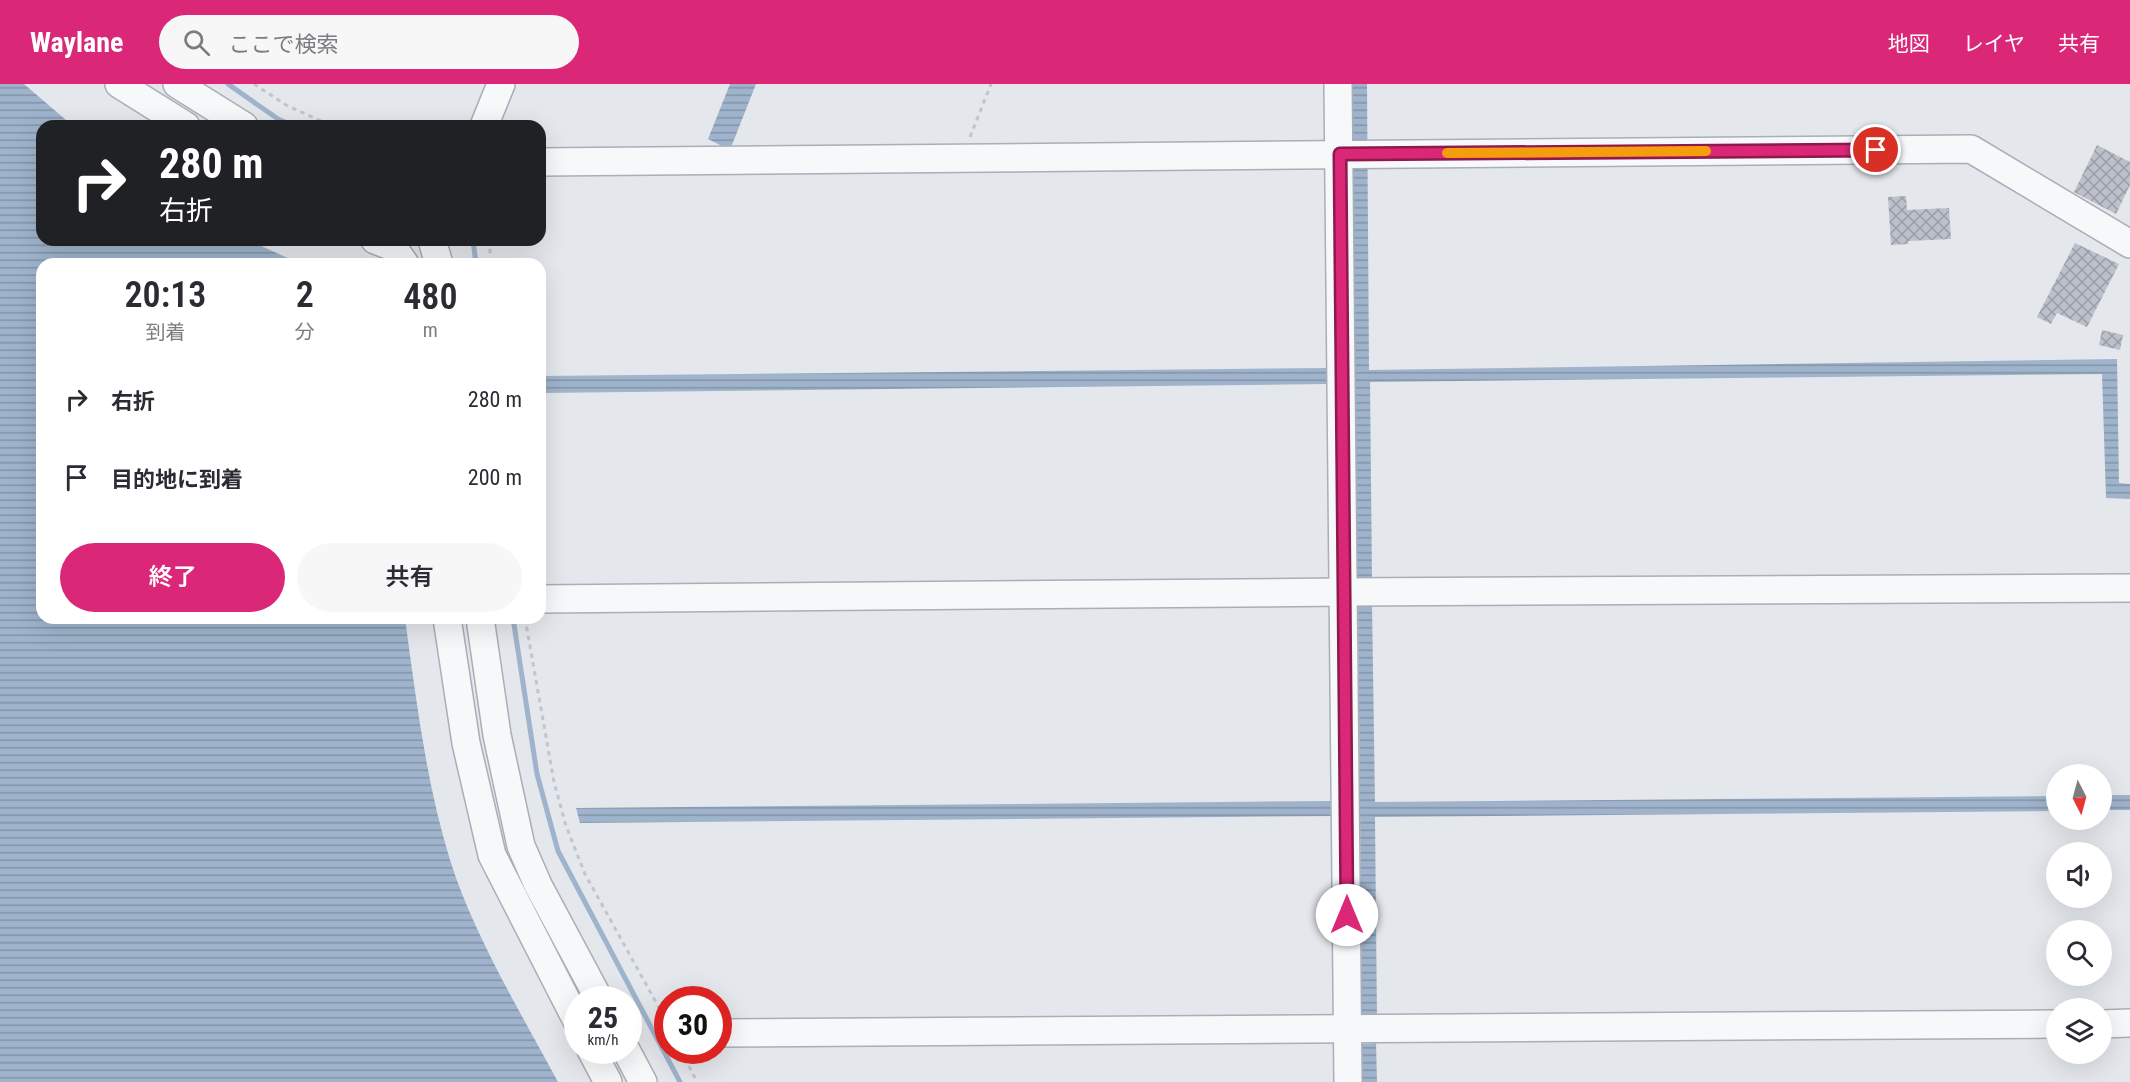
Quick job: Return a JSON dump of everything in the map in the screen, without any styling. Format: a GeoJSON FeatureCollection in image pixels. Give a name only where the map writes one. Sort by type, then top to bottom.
{"type":"FeatureCollection","features":[{"type":"Feature","properties":{"kind":"street"},"geometry":{"type":"LineString","coordinates":[[119,84],[176,120]]}},
{"type":"Feature","properties":{"kind":"street"},"geometry":{"type":"LineString","coordinates":[[177,84],[234,120]]}},
{"type":"Feature","properties":{"kind":"street"},"geometry":{"type":"LineString","coordinates":[[486,120],[501,84]]}},
{"type":"Feature","properties":{"kind":"street"},"geometry":{"type":"LineString","coordinates":[[1338,84],[1348,1082]]}},
{"type":"Feature","properties":{"kind":"street"},"geometry":{"type":"LineString","coordinates":[[546,162],[1971,149],[2130,244]]}},
{"type":"Feature","properties":{"kind":"street"},"geometry":{"type":"LineString","coordinates":[[390,246],[401,258]]}},
{"type":"Feature","properties":{"kind":"street"},"geometry":{"type":"LineString","coordinates":[[546,599],[2130,588]]}},
{"type":"Feature","properties":{"kind":"street"},"geometry":{"type":"LineString","coordinates":[[448,624],[466,743],[492,855],[564,996]]}},
{"type":"Feature","properties":{"kind":"street"},"geometry":{"type":"LineString","coordinates":[[481,624],[496,735],[521,846],[538,885],[592,986]]}},
{"type":"Feature","properties":{"kind":"street"},"geometry":{"type":"LineString","coordinates":[[2112,1024],[2130,1023]]}},
{"type":"Feature","properties":{"kind":"street"},"geometry":{"type":"LineString","coordinates":[[732,1033],[2046,1024]]}},
{"type":"Feature","properties":{"kind":"street"},"geometry":{"type":"LineString","coordinates":[[598,1064],[608,1082]]}},
{"type":"Feature","properties":{"kind":"street"},"geometry":{"type":"LineString","coordinates":[[633,1064],[643,1082]]}},
{"type":"Feature","properties":{"kind":"path"},"geometry":{"type":"LineString","coordinates":[[254,84],[286,105],[319,120]]}},
{"type":"Feature","properties":{"kind":"path"},"geometry":{"type":"LineString","coordinates":[[961,158],[991,84]]}},
{"type":"Feature","properties":{"kind":"path"},"geometry":{"type":"LineString","coordinates":[[526,624],[554,782],[566,826],[585,874],[654,999]]}},
{"type":"Feature","properties":{"kind":"path"},"geometry":{"type":"LineString","coordinates":[[688,1064],[698,1082]]}},
{"type":"Feature","properties":{"kind":"water"},"geometry":{"type":"Polygon","coordinates":[[[0,84],[24,84],[66,120],[36,120],[36,246],[261,246],[288,258],[36,258],[36,624],[406,624],[428,771],[450,860],[485,945],[558,1082],[0,1082],[0,84]]]}},
{"type":"Feature","properties":{"kind":"water"},"geometry":{"type":"Polygon","coordinates":[[[730,84],[756,84],[730,150],[708,139],[730,84]]]}},
{"type":"Feature","properties":{"kind":"water"},"geometry":{"type":"Polygon","coordinates":[[[1350,84],[1367,84],[1369,370],[2117,359],[2119,483],[2130,484],[2130,499],[2106,498],[2102,374],[1370,382],[1372,578],[1357,578],[1355,386],[1351,385],[1350,84]]]}},
{"type":"Feature","properties":{"kind":"water"},"geometry":{"type":"Polygon","coordinates":[[[1327,368],[1327,384],[546,393],[546,376],[1327,368]]]}},
{"type":"Feature","properties":{"kind":"water"},"geometry":{"type":"Polygon","coordinates":[[[1372,604],[1375,802],[2046,796],[2046,811],[1375,817],[1377,1019],[1362,1019],[1358,605],[1372,604]]]}},
{"type":"Feature","properties":{"kind":"water"},"geometry":{"type":"Polygon","coordinates":[[[2112,795],[2130,795],[2130,810],[2112,810],[2112,795]]]}},
{"type":"Feature","properties":{"kind":"water"},"geometry":{"type":"Polygon","coordinates":[[[1336,801],[1335,816],[580,823],[576,808],[1336,801]]]}},
{"type":"Feature","properties":{"kind":"water"},"geometry":{"type":"Polygon","coordinates":[[[1376,1043],[1377,1082],[1363,1082],[1362,1044],[1376,1043]]]}},
{"type":"Feature","properties":{"kind":"building"},"geometry":{"type":"Polygon","coordinates":[[[2097,145],[2130,162],[2130,185],[2116,214],[2074,192],[2097,145]]]}},
{"type":"Feature","properties":{"kind":"building"},"geometry":{"type":"Polygon","coordinates":[[[1906,196],[1907,210],[1949,208],[1951,239],[1908,241],[1909,244],[1891,245],[1888,197],[1906,196]]]}},
{"type":"Feature","properties":{"kind":"building"},"geometry":{"type":"Polygon","coordinates":[[[2075,243],[2119,264],[2087,327],[2057,313],[2051,324],[2037,317],[2075,243]]]}},
{"type":"Feature","properties":{"kind":"building"},"geometry":{"type":"Polygon","coordinates":[[[2102,330],[2123,335],[2120,350],[2099,345],[2102,330]]]}},
{"type":"Feature","properties":{"kind":"waterway"},"geometry":{"type":"LineString","coordinates":[[228,84],[280,120]]}},
{"type":"Feature","properties":{"kind":"waterway"},"geometry":{"type":"LineString","coordinates":[[474,246],[475,258]]}},
{"type":"Feature","properties":{"kind":"waterway"},"geometry":{"type":"LineString","coordinates":[[514,624],[537,774],[558,851],[680,1082]]}},
{"type":"Feature","properties":{"kind":"slow traffic"},"geometry":{"type":"LineString","coordinates":[[1447,153],[1706,151]]}},
{"type":"Feature","properties":{"kind":"route"},"geometry":{"type":"LineString","coordinates":[[1347,915],[1340,154],[1876,150]]}}]}
